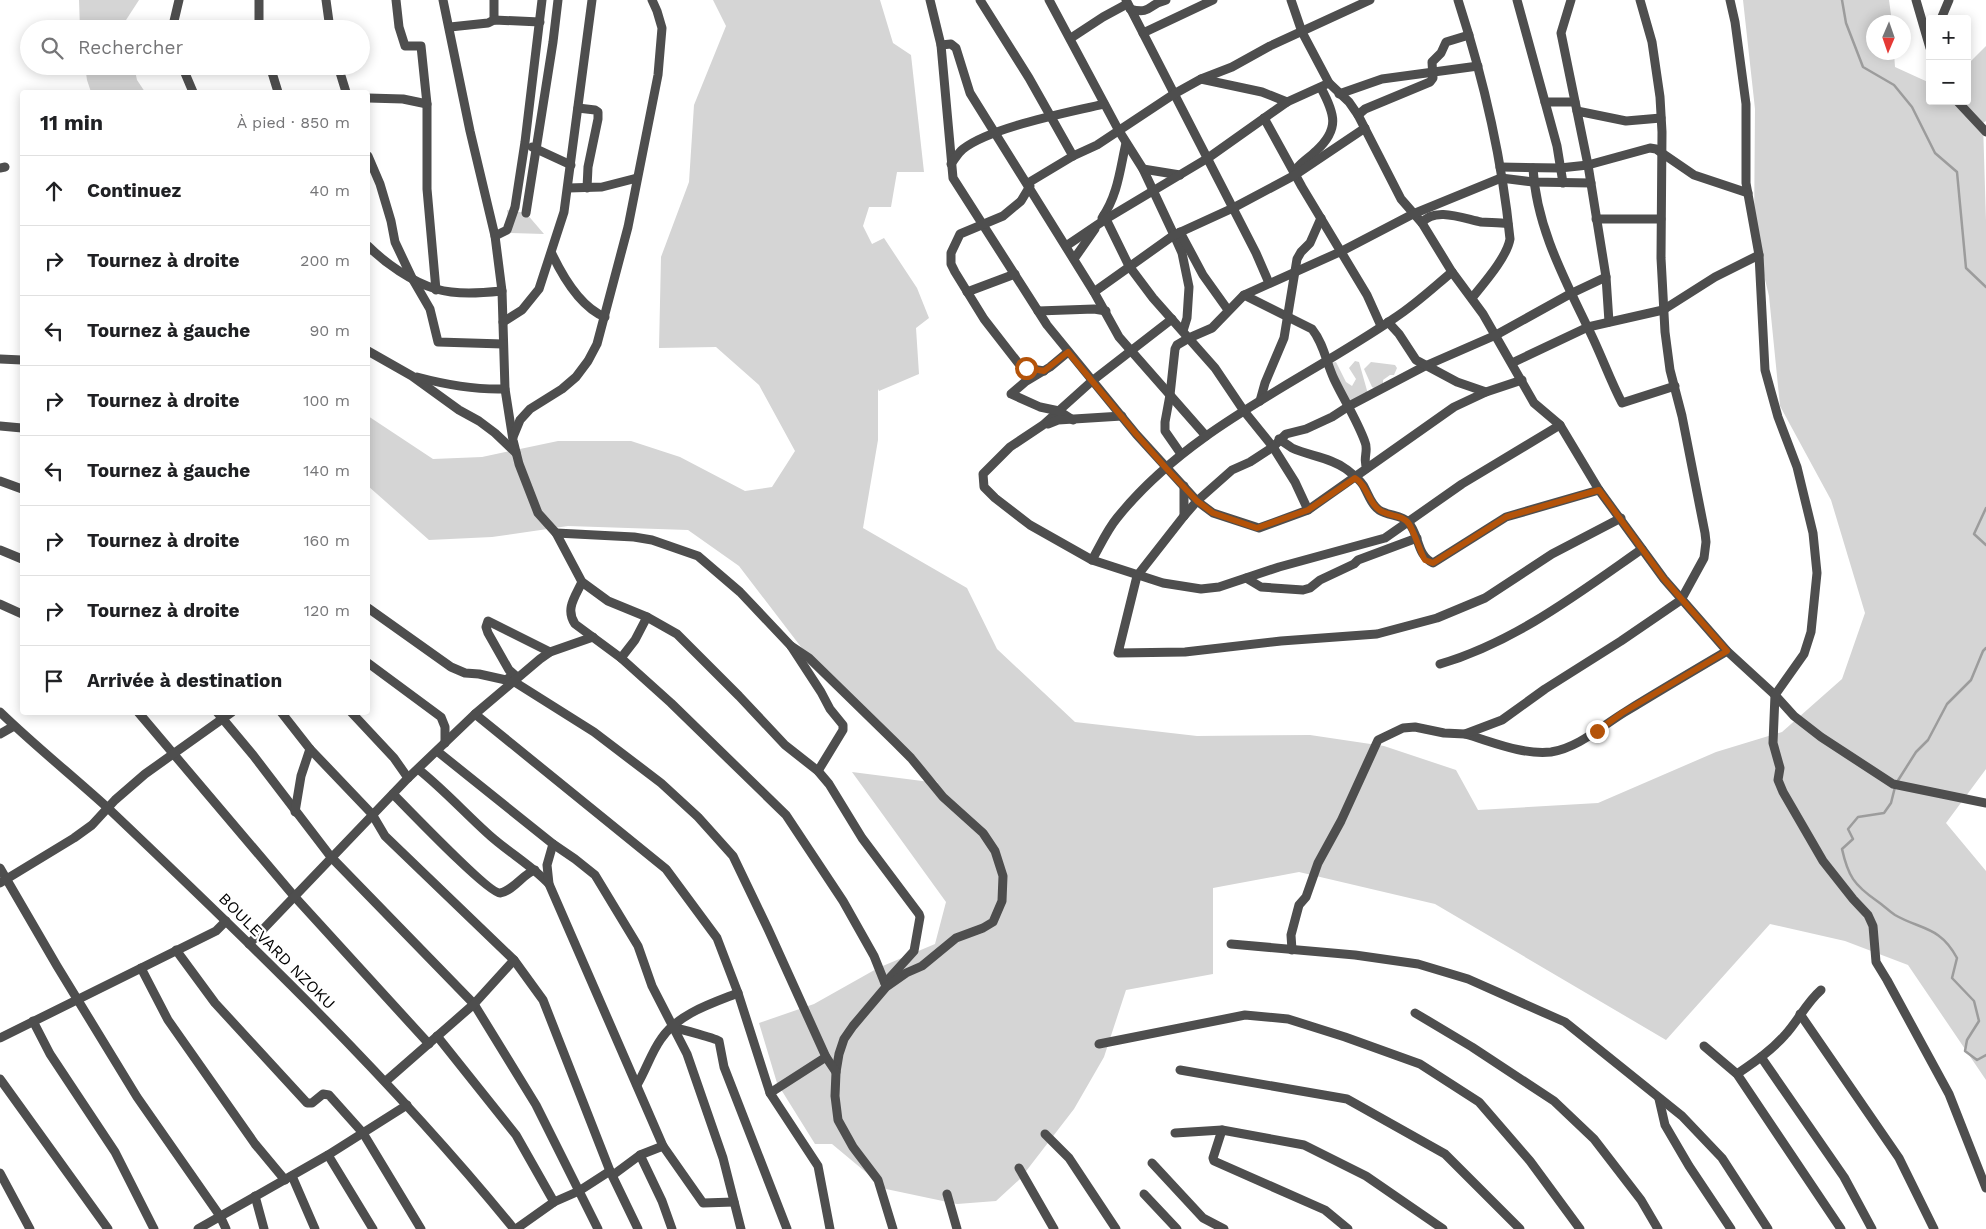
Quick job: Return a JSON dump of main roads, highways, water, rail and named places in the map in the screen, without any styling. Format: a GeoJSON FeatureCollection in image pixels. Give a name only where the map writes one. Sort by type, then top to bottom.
{"type":"FeatureCollection","features":[{"type":"Feature","properties":{"kind":"waterway"},"geometry":{"type":"LineString","coordinates":[[1842,0],[1846,23],[1863,67],[1894,85],[1912,107],[1935,153],[1957,172],[1966,268],[1986,287]]}},
{"type":"Feature","properties":{"kind":"waterway"},"geometry":{"type":"LineString","coordinates":[[1986,508],[1974,534],[1986,545]]}},
{"type":"Feature","properties":{"kind":"waterway"},"geometry":{"type":"LineString","coordinates":[[1897,782],[1916,752],[1928,740],[1947,704],[1971,680],[1986,648]]}},
{"type":"Feature","properties":{"kind":"waterway"},"geometry":{"type":"LineString","coordinates":[[1895,787],[1891,803],[1884,813],[1858,817],[1848,829],[1853,839],[1842,849],[1847,866],[1857,885],[1869,895],[1895,915],[1937,934],[1951,948],[1957,958],[1952,978],[1974,1001],[1979,1021],[1967,1040],[1965,1051],[1977,1060],[1986,1055]]}}]}
